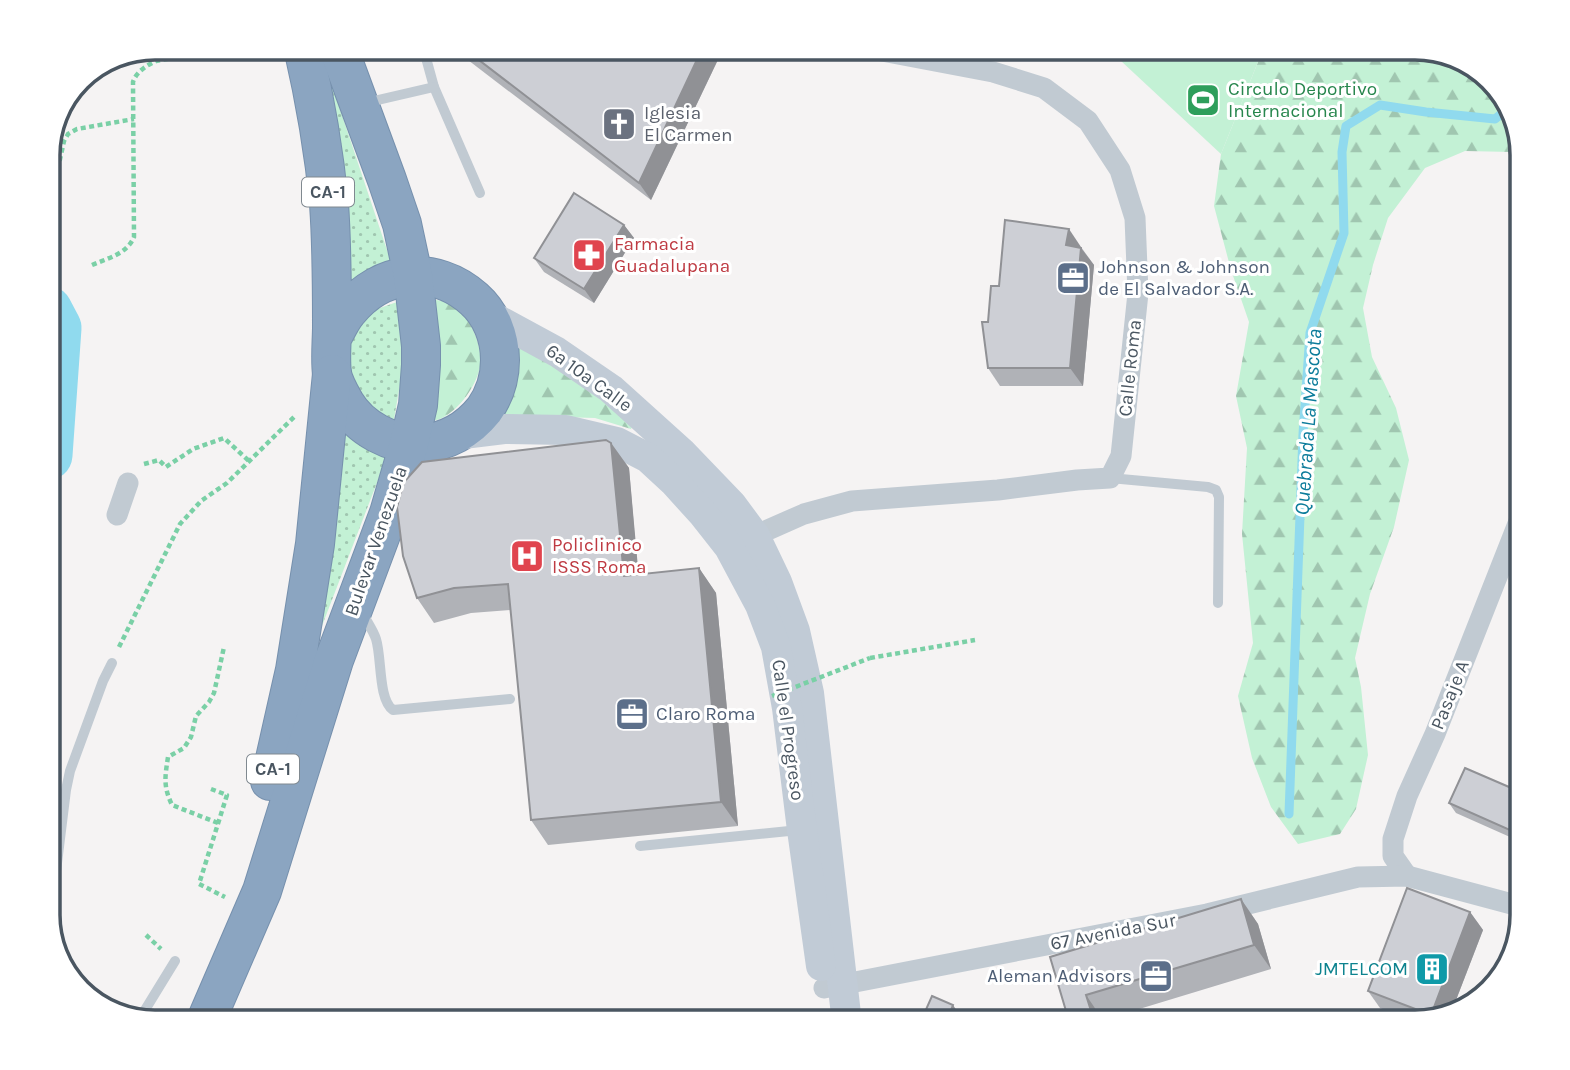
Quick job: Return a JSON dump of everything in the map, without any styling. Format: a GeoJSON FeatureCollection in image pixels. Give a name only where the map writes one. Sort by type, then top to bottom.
{"type":"FeatureCollection","features":[{"type":"Feature","properties":{"kind":"highway","name":"CA-1"},"geometry":{"type":"LineString","coordinates":[[190,1010],[235,902],[278,753],[316,544],[332,356],[332,268],[324,153],[306,60]]}},
{"type":"Feature","properties":{"kind":"highway","name":"Bulevar Venezuela"},"geometry":{"type":"LineString","coordinates":[[211,1010],[262,891],[334,660],[389,513],[418,405],[421,365],[419,322],[413,275],[402,224],[343,60]]}},
{"type":"Feature","properties":{"kind":"highway","name":"CA-1"},"geometry":{"type":"LineString","coordinates":[[413,275],[430,276],[454,284],[478,302],[487,314],[498,339],[500,367],[493,395],[467,427],[455,435],[430,443],[409,444],[391,440],[360,421],[343,399],[332,356],[347,312],[357,300],[383,284],[413,275]]}},
{"type":"Feature","properties":{"kind":"street","name":"Calle Roma"},"geometry":{"type":"LineString","coordinates":[[930,60],[993,72],[1044,88],[1088,121],[1120,170],[1135,218],[1138,293],[1121,456],[1110,478]]}},
{"type":"Feature","properties":{"kind":"street","name":"6a 10a Calle"},"geometry":{"type":"LineString","coordinates":[[487,314],[557,352],[611,389],[682,453]]}},
{"type":"Feature","properties":{"kind":"street","name":"6a 10a Calle"},"geometry":{"type":"LineString","coordinates":[[455,435],[504,429],[566,430],[628,447]]}},
{"type":"Feature","properties":{"kind":"street","name":"Calle el Progreso"},"geometry":{"type":"LineString","coordinates":[[628,447],[648,458],[742,542],[777,582],[794,631],[809,693],[833,986],[830,1010]]}},
{"type":"Feature","properties":{"kind":"street","name":"Calle el Progreso"},"geometry":{"type":"LineString","coordinates":[[682,453],[732,505],[760,605],[776,647],[787,708],[802,830],[833,986],[842,1010]]}},
{"type":"Feature","properties":{"kind":"street"},"geometry":{"type":"LineString","coordinates":[[742,542],[804,514],[852,501],[1110,478]]}},
{"type":"Feature","properties":{"kind":"street"},"geometry":{"type":"LineString","coordinates":[[117,514],[128,483]]}},
{"type":"Feature","properties":{"kind":"street","name":"Pasaje A"},"geometry":{"type":"LineString","coordinates":[[1407,876],[1394,856],[1393,838],[1407,796],[1435,734],[1510,545]]}},
{"type":"Feature","properties":{"kind":"street","name":"67 Avenida Sur"},"geometry":{"type":"LineString","coordinates":[[833,986],[1207,914],[1358,877],[1407,876],[1510,904]]}},
{"type":"Feature","properties":{"kind":"lane"},"geometry":{"type":"LineString","coordinates":[[427,60],[434,87],[480,193]]}},
{"type":"Feature","properties":{"kind":"lane"},"geometry":{"type":"LineString","coordinates":[[359,105],[434,87]]}},
{"type":"Feature","properties":{"kind":"lane"},"geometry":{"type":"LineString","coordinates":[[1110,478],[1216,490],[1219,497],[1219,603]]}},
{"type":"Feature","properties":{"kind":"lane"},"geometry":{"type":"LineString","coordinates":[[356,602],[376,639],[385,696],[388,706],[393,710],[510,699]]}},
{"type":"Feature","properties":{"kind":"lane"},"geometry":{"type":"LineString","coordinates":[[60,817],[70,771],[112,663]]}},
{"type":"Feature","properties":{"kind":"lane"},"geometry":{"type":"LineString","coordinates":[[640,846],[802,830]]}},
{"type":"Feature","properties":{"kind":"lane"},"geometry":{"type":"LineString","coordinates":[[145,1009],[175,961]]}},
{"type":"Feature","properties":{"kind":"path"},"geometry":{"type":"LineString","coordinates":[[92,265],[127,250],[134,237],[133,82],[135,75],[149,64],[161,60]]}},
{"type":"Feature","properties":{"kind":"path"},"geometry":{"type":"LineString","coordinates":[[60,159],[64,141],[68,134],[77,129],[134,119]]}},
{"type":"Feature","properties":{"kind":"path"},"geometry":{"type":"LineString","coordinates":[[112,663],[180,524],[201,501],[228,483],[249,461],[224,438],[193,449],[166,467],[159,460],[134,467],[128,483]]}},
{"type":"Feature","properties":{"kind":"path"},"geometry":{"type":"LineString","coordinates":[[772,696],[870,658],[975,640]]}},
{"type":"Feature","properties":{"kind":"path"},"geometry":{"type":"LineString","coordinates":[[218,823],[172,805],[164,784],[168,757],[184,748],[191,737],[196,716],[214,694],[224,647]]}},
{"type":"Feature","properties":{"kind":"path"},"geometry":{"type":"LineString","coordinates":[[211,789],[227,795],[199,884],[235,902]]}},
{"type":"Feature","properties":{"kind":"green space"},"geometry":{"type":"Polygon","coordinates":[[[322,60],[392,265],[344,299],[322,60]]]}},
{"type":"Feature","properties":{"kind":"green space","name":"Circulo Deportivo Internacional"},"geometry":{"type":"Polygon","coordinates":[[[1120,60],[1259,60],[1221,154],[1120,60]]]}},
{"type":"Feature","properties":{"kind":"green space"},"geometry":{"type":"Polygon","coordinates":[[[1259,60],[1428,60],[1440,63],[1468,76],[1487,92],[1501,113],[1509,136],[1510,152],[1465,151],[1425,168],[1388,218],[1373,265],[1363,308],[1372,357],[1396,408],[1409,460],[1394,527],[1370,594],[1355,658],[1368,755],[1356,809],[1340,834],[1298,844],[1271,807],[1252,758],[1238,696],[1253,643],[1242,534],[1247,448],[1236,396],[1249,322],[1231,270],[1214,206],[1221,154],[1259,60]]]}},
{"type":"Feature","properties":{"kind":"green space"},"geometry":{"type":"Polygon","coordinates":[[[428,299],[454,305],[460,310],[478,342],[481,360],[475,382],[461,403],[440,419],[421,422],[428,299]]]}},
{"type":"Feature","properties":{"kind":"green space"},"geometry":{"type":"Polygon","coordinates":[[[397,302],[403,367],[393,425],[377,420],[343,367],[352,330],[377,309],[397,302]]]}},
{"type":"Feature","properties":{"kind":"green space"},"geometry":{"type":"Polygon","coordinates":[[[510,342],[543,359],[635,419],[631,429],[595,418],[489,415],[510,342]]]}},
{"type":"Feature","properties":{"kind":"green space"},"geometry":{"type":"Polygon","coordinates":[[[335,415],[388,454],[292,704],[335,415]]]}},
{"type":"Feature","properties":{"kind":"building","name":"Iglesia El Carmen"},"geometry":{"type":"Polygon","coordinates":[[[479,60],[697,60],[639,183],[479,60]]]}},
{"type":"Feature","properties":{"kind":"building","name":"Farmacia Guadalupana"},"geometry":{"type":"Polygon","coordinates":[[[574,193],[624,225],[584,289],[534,258],[574,193]]]}},
{"type":"Feature","properties":{"kind":"building"},"geometry":{"type":"Polygon","coordinates":[[[1005,220],[1069,229],[1066,245],[1081,248],[1070,368],[988,368],[982,322],[988,322],[991,286],[999,286],[1005,220]]]}},
{"type":"Feature","properties":{"kind":"building"},"geometry":{"type":"Polygon","coordinates":[[[606,440],[611,443],[624,576],[699,568],[721,802],[531,820],[508,584],[454,588],[417,598],[403,556],[397,507],[404,482],[422,462],[606,440]]]}},
{"type":"Feature","properties":{"kind":"building"},"geometry":{"type":"Polygon","coordinates":[[[1465,768],[1510,787],[1510,830],[1449,803],[1465,768]]]}},
{"type":"Feature","properties":{"kind":"building","name":"JMTELCOM"},"geometry":{"type":"Polygon","coordinates":[[[1407,888],[1470,912],[1433,1009],[1418,1010],[1368,991],[1407,888]]]}},
{"type":"Feature","properties":{"kind":"building"},"geometry":{"type":"Polygon","coordinates":[[[1241,899],[1254,945],[1086,995],[1091,1010],[1066,1010],[1050,957],[1241,899]]]}},
{"type":"Feature","properties":{"kind":"building"},"geometry":{"type":"Polygon","coordinates":[[[932,996],[953,1005],[951,1010],[926,1010],[932,996]]]}},
{"type":"Feature","properties":{"kind":"waterway","name":"Quebrada La Mascota"},"geometry":{"type":"LineString","coordinates":[[1289,814],[1303,434],[1310,333],[1344,233],[1342,152],[1346,126],[1380,105],[1495,119],[1501,114]]}},
{"type":"Feature","properties":{"kind":"place","name":"Circulo Deportivo Internacional"},"geometry":{"type":"Point","coordinates":[1203,100]}},
{"type":"Feature","properties":{"kind":"place","name":"Iglesia El Carmen"},"geometry":{"type":"Point","coordinates":[619,124]}},
{"type":"Feature","properties":{"kind":"place","name":"Farmacia Guadalupana"},"geometry":{"type":"Point","coordinates":[589,255]}},
{"type":"Feature","properties":{"kind":"place","name":"Johnson & Johnson de El Salvador S.A."},"geometry":{"type":"Point","coordinates":[1073,278]}},
{"type":"Feature","properties":{"kind":"place","name":"Policlinico ISSS Roma"},"geometry":{"type":"Point","coordinates":[527,556]}},
{"type":"Feature","properties":{"kind":"place","name":"Claro Roma"},"geometry":{"type":"Point","coordinates":[632,714]}},
{"type":"Feature","properties":{"kind":"place","name":"JMTELCOM"},"geometry":{"type":"Point","coordinates":[1432,969]}},
{"type":"Feature","properties":{"kind":"place","name":"Aleman Advisors"},"geometry":{"type":"Point","coordinates":[1156,976]}}]}
